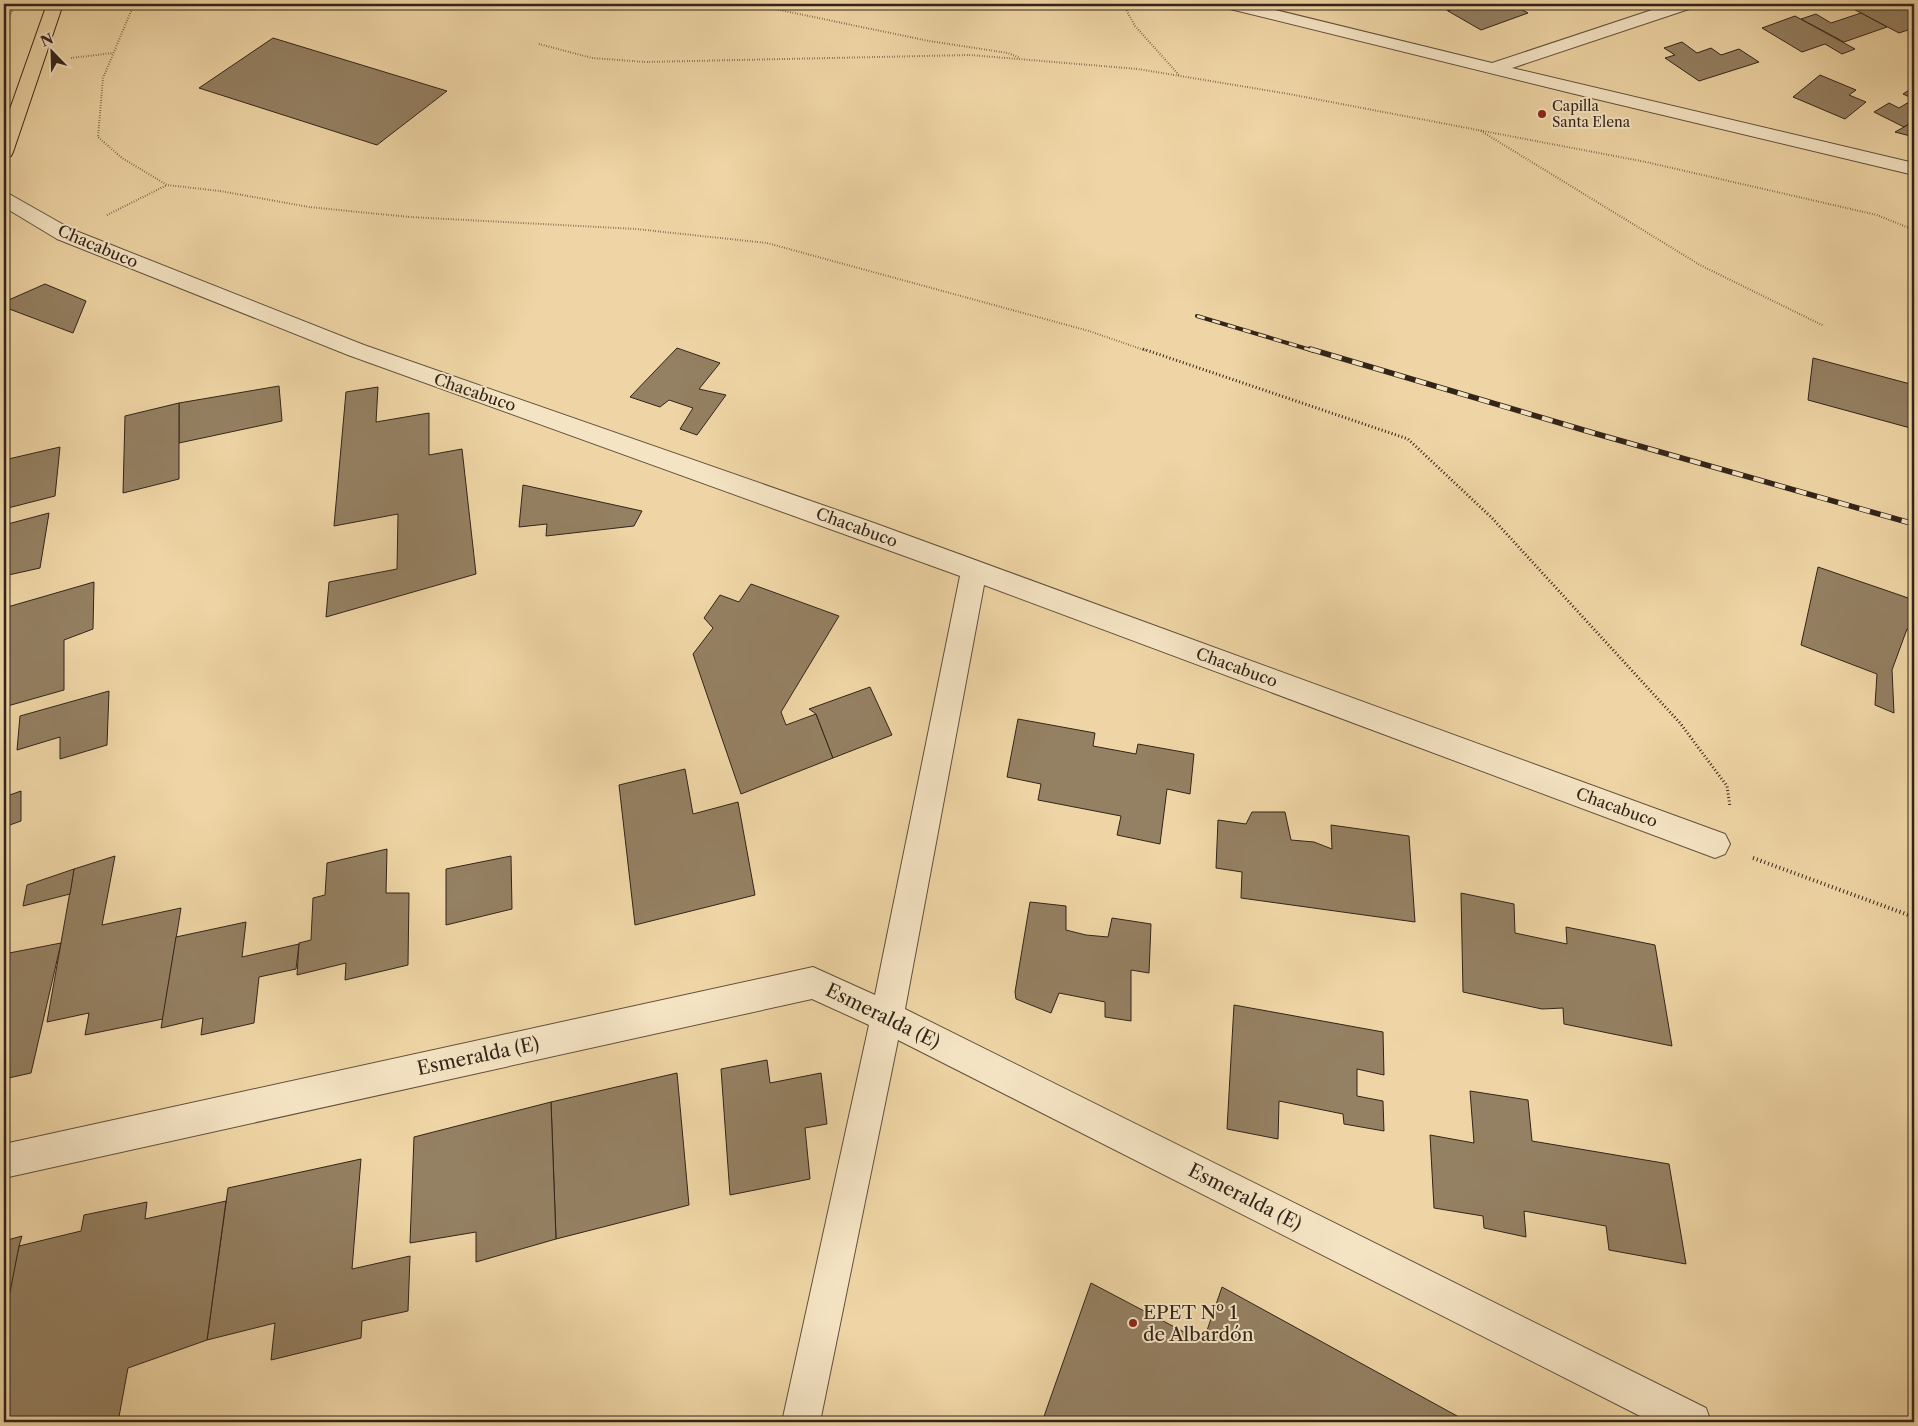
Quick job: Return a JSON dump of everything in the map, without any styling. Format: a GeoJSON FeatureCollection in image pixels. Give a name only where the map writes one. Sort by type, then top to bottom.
{"type":"FeatureCollection","features":[{"type":"Feature","properties":{"kind":"main road"},"geometry":{"type":"LineString","coordinates":[[4,152],[55,4]]}},
{"type":"Feature","properties":{"kind":"street"},"geometry":{"type":"LineString","coordinates":[[1232,4],[1575,89],[1914,169]]}},
{"type":"Feature","properties":{"kind":"street"},"geometry":{"type":"LineString","coordinates":[[1494,68],[1686,4]]}},
{"type":"Feature","properties":{"kind":"street","name":"Chacabuco"},"geometry":{"type":"LineString","coordinates":[[4,199],[64,234],[356,350],[974,570],[1716,844]]}},
{"type":"Feature","properties":{"kind":"street"},"geometry":{"type":"LineString","coordinates":[[801,1422],[887,1017],[974,570]]}},
{"type":"Feature","properties":{"kind":"street","name":"Esmeralda (E)"},"geometry":{"type":"LineString","coordinates":[[4,1161],[813,982],[887,1017],[1692,1422]]}},
{"type":"Feature","properties":{"kind":"path"},"geometry":{"type":"LineString","coordinates":[[4,30],[15,4]]}},
{"type":"Feature","properties":{"kind":"path"},"geometry":{"type":"LineString","coordinates":[[134,4],[103,78],[98,137],[122,158],[167,184],[220,191],[309,207],[410,217],[636,229],[767,243],[1090,331],[1408,439],[1492,518],[1680,723],[1727,786],[1731,821],[1716,844],[1914,917]]}},
{"type":"Feature","properties":{"kind":"path"},"geometry":{"type":"LineString","coordinates":[[751,4],[929,41],[1008,53],[1026,60]]}},
{"type":"Feature","properties":{"kind":"path"},"geometry":{"type":"LineString","coordinates":[[1123,4],[1135,26],[1179,76]]}},
{"type":"Feature","properties":{"kind":"path"},"geometry":{"type":"LineString","coordinates":[[540,44],[592,58],[645,62],[970,55],[1138,69],[1288,94],[1646,162],[1877,215],[1914,230]]}},
{"type":"Feature","properties":{"kind":"path"},"geometry":{"type":"LineString","coordinates":[[1479,130],[1700,265],[1824,326]]}},
{"type":"Feature","properties":{"kind":"path"},"geometry":{"type":"LineString","coordinates":[[64,234],[105,216],[167,184]]}},
{"type":"Feature","properties":{"kind":"building"},"geometry":{"type":"Polygon","coordinates":[[[1407,4],[1429,4],[1415,9],[1407,4]]]}},
{"type":"Feature","properties":{"kind":"building"},"geometry":{"type":"Polygon","coordinates":[[[1438,4],[1467,4],[1448,11],[1438,4]]]}},
{"type":"Feature","properties":{"kind":"building"},"geometry":{"type":"Polygon","coordinates":[[[1467,4],[1512,4],[1528,13],[1481,30],[1448,11],[1467,4]]]}},
{"type":"Feature","properties":{"kind":"building"},"geometry":{"type":"Polygon","coordinates":[[[1844,4],[1914,4],[1914,28],[1899,33],[1844,4]]]}},
{"type":"Feature","properties":{"kind":"building"},"geometry":{"type":"Polygon","coordinates":[[[1861,13],[1887,27],[1844,42],[1801,19],[1816,14],[1831,23],[1861,13]]]}},
{"type":"Feature","properties":{"kind":"building"},"geometry":{"type":"Polygon","coordinates":[[[1795,16],[1855,49],[1842,54],[1825,44],[1802,52],[1762,28],[1795,16]]]}},
{"type":"Feature","properties":{"kind":"building"},"geometry":{"type":"Polygon","coordinates":[[[273,38],[447,91],[377,145],[199,88],[273,38]]]}},
{"type":"Feature","properties":{"kind":"building"},"geometry":{"type":"Polygon","coordinates":[[[1682,42],[1697,53],[1711,48],[1721,55],[1739,49],[1759,62],[1699,81],[1665,58],[1675,55],[1664,48],[1682,42]]]}},
{"type":"Feature","properties":{"kind":"building"},"geometry":{"type":"Polygon","coordinates":[[[1820,75],[1856,90],[1849,95],[1866,102],[1845,119],[1793,97],[1820,75]]]}},
{"type":"Feature","properties":{"kind":"building"},"geometry":{"type":"Polygon","coordinates":[[[1914,87],[1914,99],[1903,94],[1914,87]]]}},
{"type":"Feature","properties":{"kind":"building"},"geometry":{"type":"Polygon","coordinates":[[[1914,99],[1914,121],[1904,127],[1874,112],[1889,103],[1899,108],[1914,99]]]}},
{"type":"Feature","properties":{"kind":"building"},"geometry":{"type":"Polygon","coordinates":[[[1914,121],[1914,137],[1895,132],[1904,127],[1914,121]]]}},
{"type":"Feature","properties":{"kind":"building"},"geometry":{"type":"Polygon","coordinates":[[[45,284],[86,301],[73,333],[4,307],[4,302],[45,284]]]}},
{"type":"Feature","properties":{"kind":"building"},"geometry":{"type":"Polygon","coordinates":[[[677,348],[720,363],[699,389],[726,395],[697,435],[680,429],[693,408],[669,400],[660,407],[630,397],[677,348]]]}},
{"type":"Feature","properties":{"kind":"building"},"geometry":{"type":"Polygon","coordinates":[[[1813,358],[1914,385],[1914,429],[1808,400],[1813,358]]]}},
{"type":"Feature","properties":{"kind":"building"},"geometry":{"type":"Polygon","coordinates":[[[279,386],[282,421],[179,443],[179,403],[279,386]]]}},
{"type":"Feature","properties":{"kind":"building"},"geometry":{"type":"Polygon","coordinates":[[[378,387],[376,422],[429,413],[429,455],[462,449],[476,574],[326,617],[329,582],[397,569],[398,514],[334,526],[346,392],[378,387]]]}},
{"type":"Feature","properties":{"kind":"building"},"geometry":{"type":"Polygon","coordinates":[[[179,403],[179,479],[123,493],[125,416],[179,403]]]}},
{"type":"Feature","properties":{"kind":"building"},"geometry":{"type":"Polygon","coordinates":[[[60,447],[55,496],[4,509],[4,460],[60,447]]]}},
{"type":"Feature","properties":{"kind":"building"},"geometry":{"type":"Polygon","coordinates":[[[523,485],[642,511],[634,526],[546,536],[547,524],[519,527],[523,485]]]}},
{"type":"Feature","properties":{"kind":"building"},"geometry":{"type":"Polygon","coordinates":[[[49,513],[40,568],[4,576],[4,525],[49,513]]]}},
{"type":"Feature","properties":{"kind":"building"},"geometry":{"type":"Polygon","coordinates":[[[1818,567],[1914,600],[1914,631],[1907,629],[1892,670],[1894,713],[1875,705],[1877,674],[1801,645],[1818,567]]]}},
{"type":"Feature","properties":{"kind":"building"},"geometry":{"type":"Polygon","coordinates":[[[94,582],[93,629],[64,640],[64,690],[4,707],[4,608],[94,582]]]}},
{"type":"Feature","properties":{"kind":"building"},"geometry":{"type":"Polygon","coordinates":[[[751,584],[839,616],[781,712],[786,725],[816,714],[833,758],[741,794],[693,654],[713,628],[704,618],[720,595],[739,602],[751,584]]]}},
{"type":"Feature","properties":{"kind":"building"},"geometry":{"type":"Polygon","coordinates":[[[870,687],[892,735],[833,758],[816,714],[809,709],[870,687]]]}},
{"type":"Feature","properties":{"kind":"building"},"geometry":{"type":"Polygon","coordinates":[[[109,691],[107,745],[60,759],[60,737],[17,750],[20,716],[109,691]]]}},
{"type":"Feature","properties":{"kind":"building"},"geometry":{"type":"Polygon","coordinates":[[[1018,719],[1095,733],[1093,746],[1136,754],[1138,744],[1194,754],[1190,794],[1167,789],[1160,844],[1117,835],[1121,816],[1038,800],[1041,784],[1007,777],[1018,719]]]}},
{"type":"Feature","properties":{"kind":"building"},"geometry":{"type":"Polygon","coordinates":[[[685,769],[693,814],[738,802],[755,895],[635,925],[619,785],[685,769]]]}},
{"type":"Feature","properties":{"kind":"building"},"geometry":{"type":"Polygon","coordinates":[[[21,791],[21,821],[4,827],[4,797],[21,791]]]}},
{"type":"Feature","properties":{"kind":"building"},"geometry":{"type":"Polygon","coordinates":[[[1252,812],[1285,812],[1291,840],[1314,842],[1332,849],[1331,825],[1409,836],[1415,922],[1241,898],[1242,872],[1216,868],[1218,820],[1246,824],[1252,812]]]}},
{"type":"Feature","properties":{"kind":"building"},"geometry":{"type":"Polygon","coordinates":[[[387,849],[386,893],[409,893],[408,965],[345,980],[346,963],[297,975],[299,943],[311,940],[313,898],[325,895],[327,863],[387,849]]]}},
{"type":"Feature","properties":{"kind":"building"},"geometry":{"type":"Polygon","coordinates":[[[115,856],[102,925],[181,908],[163,1019],[85,1035],[89,1013],[47,1022],[74,869],[115,856]]]}},
{"type":"Feature","properties":{"kind":"building"},"geometry":{"type":"Polygon","coordinates":[[[511,856],[512,909],[446,925],[446,869],[511,856]]]}},
{"type":"Feature","properties":{"kind":"building"},"geometry":{"type":"Polygon","coordinates":[[[74,869],[70,894],[23,906],[27,885],[74,869]]]}},
{"type":"Feature","properties":{"kind":"building"},"geometry":{"type":"Polygon","coordinates":[[[1461,893],[1514,904],[1515,933],[1567,944],[1566,927],[1655,945],[1672,1046],[1564,1024],[1563,1008],[1542,1009],[1463,992],[1461,893]]]}},
{"type":"Feature","properties":{"kind":"building"},"geometry":{"type":"Polygon","coordinates":[[[1030,902],[1066,906],[1066,930],[1086,935],[1108,937],[1112,918],[1151,924],[1149,973],[1131,970],[1131,1021],[1105,1017],[1105,1002],[1059,993],[1051,1013],[1016,999],[1015,992],[1030,902]]]}},
{"type":"Feature","properties":{"kind":"building"},"geometry":{"type":"Polygon","coordinates":[[[246,922],[242,957],[299,944],[296,969],[259,977],[254,1023],[201,1035],[203,1018],[161,1028],[176,937],[246,922]]]}},
{"type":"Feature","properties":{"kind":"building"},"geometry":{"type":"Polygon","coordinates":[[[61,943],[31,1073],[4,1079],[4,954],[61,943]]]}},
{"type":"Feature","properties":{"kind":"building"},"geometry":{"type":"Polygon","coordinates":[[[1234,1005],[1383,1032],[1384,1075],[1357,1069],[1357,1096],[1383,1101],[1384,1131],[1344,1124],[1343,1114],[1279,1101],[1278,1139],[1227,1129],[1234,1005]]]}},
{"type":"Feature","properties":{"kind":"building"},"geometry":{"type":"Polygon","coordinates":[[[767,1060],[770,1083],[821,1073],[827,1124],[805,1128],[810,1179],[730,1195],[721,1069],[767,1060]]]}},
{"type":"Feature","properties":{"kind":"building"},"geometry":{"type":"Polygon","coordinates":[[[677,1073],[689,1205],[556,1239],[551,1102],[677,1073]]]}},
{"type":"Feature","properties":{"kind":"building"},"geometry":{"type":"Polygon","coordinates":[[[1470,1091],[1528,1100],[1532,1141],[1669,1164],[1686,1264],[1609,1250],[1606,1226],[1524,1211],[1526,1237],[1484,1228],[1483,1216],[1434,1208],[1430,1135],[1474,1143],[1470,1091]]]}},
{"type":"Feature","properties":{"kind":"building"},"geometry":{"type":"Polygon","coordinates":[[[551,1102],[556,1239],[476,1262],[476,1232],[410,1243],[414,1137],[551,1102]]]}},
{"type":"Feature","properties":{"kind":"building"},"geometry":{"type":"Polygon","coordinates":[[[361,1159],[352,1269],[410,1256],[408,1311],[362,1321],[361,1338],[271,1360],[275,1323],[207,1340],[228,1188],[361,1159]]]}},
{"type":"Feature","properties":{"kind":"building"},"geometry":{"type":"Polygon","coordinates":[[[226,1201],[207,1340],[128,1368],[118,1422],[4,1422],[4,1317],[19,1246],[81,1231],[84,1215],[147,1202],[145,1219],[226,1201]]]}},
{"type":"Feature","properties":{"kind":"building"},"geometry":{"type":"Polygon","coordinates":[[[22,1236],[19,1246],[4,1323],[4,1241],[22,1236]]]}},
{"type":"Feature","properties":{"kind":"building"},"geometry":{"type":"Polygon","coordinates":[[[1091,1283],[1203,1342],[1222,1287],[1468,1422],[1042,1422],[1091,1283]]]}},
{"type":"Feature","properties":{"kind":"railway"},"geometry":{"type":"LineString","coordinates":[[1197,316],[1314,351]]}},
{"type":"Feature","properties":{"kind":"railway"},"geometry":{"type":"LineString","coordinates":[[1310,349],[1597,434],[1914,524]]}},
{"type":"Feature","properties":{"kind":"place","name":"Capilla Santa Elena"},"geometry":{"type":"Point","coordinates":[1542,114]}},
{"type":"Feature","properties":{"kind":"place","name":"EPET Nº 1 de Albardón"},"geometry":{"type":"Point","coordinates":[1133,1323]}}]}
